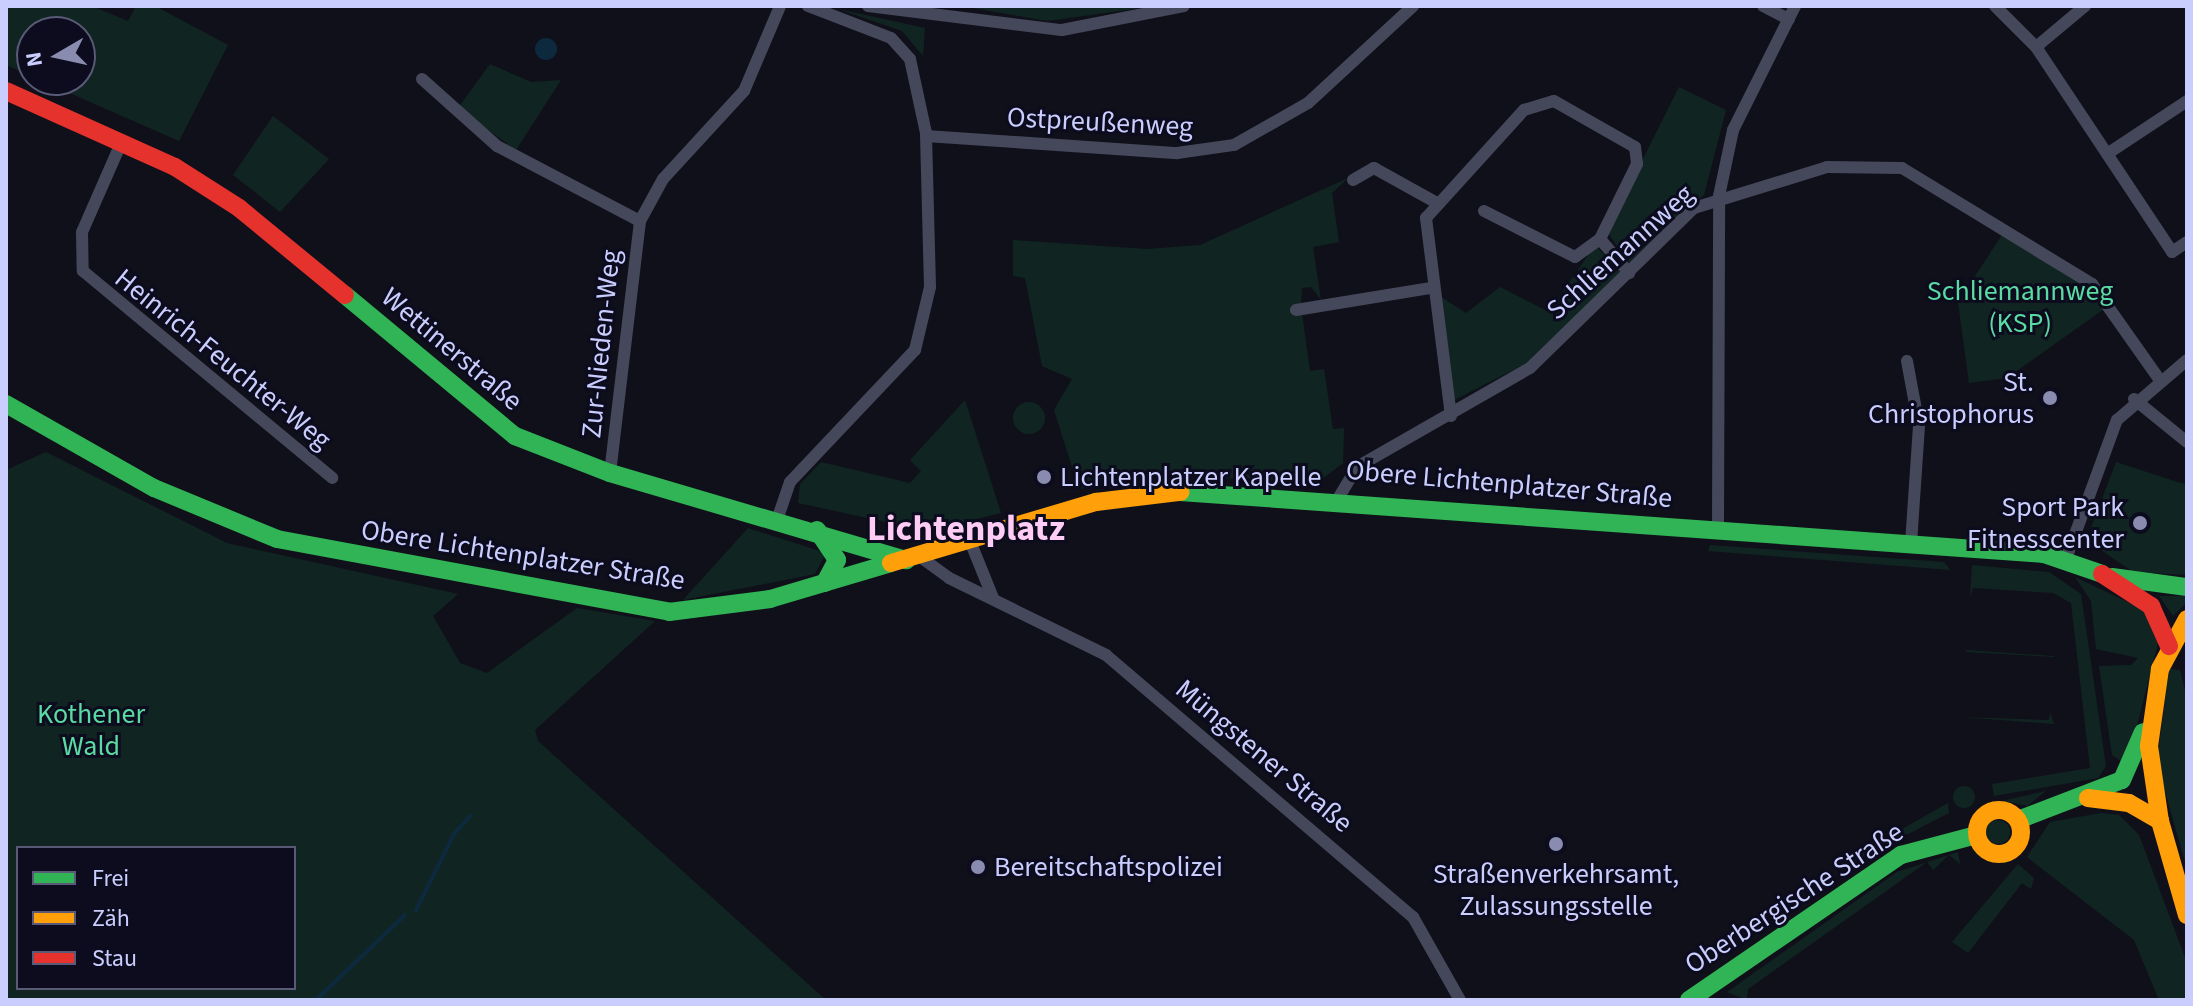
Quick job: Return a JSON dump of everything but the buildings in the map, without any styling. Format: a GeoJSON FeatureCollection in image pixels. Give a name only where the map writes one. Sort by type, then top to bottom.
{"type":"FeatureCollection","features":[{"type":"Feature","properties":{"kind":"main road","name":"Wettinerstraße"},"geometry":{"type":"LineString","coordinates":[[6,91],[122,141],[239,208],[515,436],[610,473],[913,558]]}},
{"type":"Feature","properties":{"kind":"main road","name":"Obere Lichtenplatzer Straße"},"geometry":{"type":"LineString","coordinates":[[6,404],[230,524],[323,550],[672,612],[719,610],[1140,495],[1208,488],[1911,543],[2066,559],[2109,577]]}},
{"type":"Feature","properties":{"kind":"main road"},"geometry":{"type":"LineString","coordinates":[[817,530],[837,560],[825,583]]}},
{"type":"Feature","properties":{"kind":"main road"},"geometry":{"type":"LineString","coordinates":[[2109,577],[2187,587]]}},
{"type":"Feature","properties":{"kind":"main road"},"geometry":{"type":"LineString","coordinates":[[2109,577],[2159,613],[2164,658]]}},
{"type":"Feature","properties":{"kind":"main road"},"geometry":{"type":"LineString","coordinates":[[2018,820],[2019,841],[2009,852],[1984,850],[1976,835],[1990,811],[2018,820],[2081,798],[2127,774],[2151,715],[2164,658],[2187,619]]}},
{"type":"Feature","properties":{"kind":"main road"},"geometry":{"type":"LineString","coordinates":[[2151,715],[2160,821],[2184,890],[2187,915]]}},
{"type":"Feature","properties":{"kind":"main road"},"geometry":{"type":"LineString","coordinates":[[2081,798],[2129,803],[2160,821]]}},
{"type":"Feature","properties":{"kind":"main road","name":"Oberbergische Straße"},"geometry":{"type":"LineString","coordinates":[[1689,1000],[1901,855],[1976,835]]}},
{"type":"Feature","properties":{"kind":"street","name":"Zur-Nieden-Weg"},"geometry":{"type":"LineString","coordinates":[[610,473],[640,221],[663,179],[744,91],[780,6]]}},
{"type":"Feature","properties":{"kind":"street"},"geometry":{"type":"LineString","coordinates":[[777,520],[790,482],[915,350],[930,287],[926,136],[903,48],[808,6]]}},
{"type":"Feature","properties":{"kind":"street"},"geometry":{"type":"LineString","coordinates":[[868,6],[1062,30],[1184,6]]}},
{"type":"Feature","properties":{"kind":"street","name":"Ostpreußenweg"},"geometry":{"type":"LineString","coordinates":[[926,136],[1177,153],[1234,145],[1308,103],[1413,6]]}},
{"type":"Feature","properties":{"kind":"street"},"geometry":{"type":"LineString","coordinates":[[1763,6],[1789,19]]}},
{"type":"Feature","properties":{"kind":"street"},"geometry":{"type":"LineString","coordinates":[[1718,529],[1719,196],[1733,130],[1795,6]]}},
{"type":"Feature","properties":{"kind":"street"},"geometry":{"type":"LineString","coordinates":[[1995,6],[2036,47],[2172,252],[2187,242]]}},
{"type":"Feature","properties":{"kind":"street"},"geometry":{"type":"LineString","coordinates":[[2036,47],[2085,6]]}},
{"type":"Feature","properties":{"kind":"street","name":"Zur-Nieden-Weg"},"geometry":{"type":"LineString","coordinates":[[422,79],[441,104],[497,146],[640,221]]}},
{"type":"Feature","properties":{"kind":"street"},"geometry":{"type":"LineString","coordinates":[[1451,416],[1424,233],[1435,202],[1517,115],[1554,101],[1639,155],[1600,239],[1575,257],[1484,211]]}},
{"type":"Feature","properties":{"kind":"street"},"geometry":{"type":"LineString","coordinates":[[2107,154],[2187,101]]}},
{"type":"Feature","properties":{"kind":"street","name":"Heinrich-Feuchter-Weg"},"geometry":{"type":"LineString","coordinates":[[122,141],[82,232],[83,271],[332,478]]}},
{"type":"Feature","properties":{"kind":"street","name":"Schliemannweg"},"geometry":{"type":"LineString","coordinates":[[1339,497],[1346,475],[1530,368],[1694,208],[1719,196],[1827,167],[1902,168],[2092,284],[2159,379]]}},
{"type":"Feature","properties":{"kind":"street"},"geometry":{"type":"LineString","coordinates":[[1353,180],[1374,168],[1435,202]]}},
{"type":"Feature","properties":{"kind":"street"},"geometry":{"type":"LineString","coordinates":[[1600,239],[1629,273]]}},
{"type":"Feature","properties":{"kind":"street"},"geometry":{"type":"LineString","coordinates":[[1296,310],[1431,288]]}},
{"type":"Feature","properties":{"kind":"street"},"geometry":{"type":"LineString","coordinates":[[1308,292],[1310,307]]}},
{"type":"Feature","properties":{"kind":"street"},"geometry":{"type":"LineString","coordinates":[[2066,559],[2107,442],[2134,399],[2187,360]]}},
{"type":"Feature","properties":{"kind":"street"},"geometry":{"type":"LineString","coordinates":[[1907,361],[1919,426],[1911,543]]}},
{"type":"Feature","properties":{"kind":"street"},"geometry":{"type":"LineString","coordinates":[[2134,399],[2187,442]]}},
{"type":"Feature","properties":{"kind":"street"},"geometry":{"type":"LineString","coordinates":[[970,541],[993,598]]}},
{"type":"Feature","properties":{"kind":"street","name":"Müngstener Straße"},"geometry":{"type":"LineString","coordinates":[[913,558],[1106,655],[1349,858],[1413,917],[1460,1000]]}},
{"type":"Feature","properties":{"kind":"green space"},"geometry":{"type":"Polygon","coordinates":[[[6,6],[92,6],[128,21],[136,6],[155,6],[228,45],[179,141],[76,96],[96,96],[96,16],[16,16],[16,69],[6,65],[6,6]]]}},
{"type":"Feature","properties":{"kind":"green space"},"geometry":{"type":"Polygon","coordinates":[[[962,6],[1156,6],[1047,21],[962,6]]]}},
{"type":"Feature","properties":{"kind":"green space"},"geometry":{"type":"Polygon","coordinates":[[[838,9],[925,28],[923,56],[902,31],[838,9]]]}},
{"type":"Feature","properties":{"kind":"green space"},"geometry":{"type":"Polygon","coordinates":[[[490,64],[531,82],[561,80],[516,150],[458,108],[490,64]]]}},
{"type":"Feature","properties":{"kind":"green space"},"geometry":{"type":"Polygon","coordinates":[[[1679,87],[1726,110],[1704,195],[1628,263],[1607,231],[1679,87]]]}},
{"type":"Feature","properties":{"kind":"green space"},"geometry":{"type":"Polygon","coordinates":[[[273,116],[329,159],[280,212],[233,175],[273,116]]]}},
{"type":"Feature","properties":{"kind":"green space"},"geometry":{"type":"Polygon","coordinates":[[[1348,178],[1332,193],[1339,242],[1313,247],[1321,300],[1311,287],[1302,288],[1301,303],[1291,306],[1293,314],[1302,313],[1310,371],[1324,369],[1333,429],[1344,428],[1343,463],[1317,483],[1169,475],[1079,489],[1054,410],[1072,379],[1042,366],[1025,278],[1013,276],[1013,240],[1147,249],[1200,245],[1348,178]]]}},
{"type":"Feature","properties":{"kind":"green space","name":"Schliemannweg (KSP)"},"geometry":{"type":"Polygon","coordinates":[[[2002,235],[2086,286],[2104,309],[2007,378],[1969,383],[1958,302],[2002,235]]]}},
{"type":"Feature","properties":{"kind":"green space"},"geometry":{"type":"Polygon","coordinates":[[[1595,245],[1620,272],[1531,361],[1454,400],[1438,295],[1466,313],[1500,287],[1549,312],[1595,245]]]}},
{"type":"Feature","properties":{"kind":"green space"},"geometry":{"type":"Polygon","coordinates":[[[965,400],[1001,513],[928,531],[798,503],[800,484],[821,462],[910,483],[921,471],[910,460],[965,400]]]}},
{"type":"Feature","properties":{"kind":"green space"},"geometry":{"type":"Polygon","coordinates":[[[1029,402],[1041,406],[1045,418],[1041,430],[1029,434],[1017,430],[1013,418],[1017,406],[1029,402]]]}},
{"type":"Feature","properties":{"kind":"green space","name":"Kothener Wald"},"geometry":{"type":"Polygon","coordinates":[[[46,452],[227,543],[458,594],[433,616],[460,663],[487,673],[577,608],[655,621],[535,730],[538,741],[826,1000],[6,1000],[6,470],[46,452]]]}},
{"type":"Feature","properties":{"kind":"green space","name":"Sport Park Fitnesscenter"},"geometry":{"type":"Polygon","coordinates":[[[2116,462],[2187,485],[2187,575],[2133,572],[2094,545],[2091,528],[2116,462]]]}},
{"type":"Feature","properties":{"kind":"green space"},"geometry":{"type":"Polygon","coordinates":[[[748,528],[826,553],[815,574],[683,600],[748,528]]]}},
{"type":"Feature","properties":{"kind":"green space"},"geometry":{"type":"Polygon","coordinates":[[[1710,545],[1944,562],[1950,570],[1708,551],[1710,545]]]}},
{"type":"Feature","properties":{"kind":"green space"},"geometry":{"type":"Polygon","coordinates":[[[1972,565],[2049,572],[2081,594],[2106,766],[2098,778],[1994,796],[1992,784],[2090,768],[2071,603],[2053,593],[1973,588],[1970,597],[1972,565]]]}},
{"type":"Feature","properties":{"kind":"green space"},"geometry":{"type":"Polygon","coordinates":[[[2075,577],[2142,609],[2159,639],[2127,765],[2112,755],[2099,666],[2131,665],[2138,658],[2096,649],[2091,601],[2075,577]]]}},
{"type":"Feature","properties":{"kind":"green space"},"geometry":{"type":"Polygon","coordinates":[[[2159,596],[2187,596],[2187,602],[2173,616],[2159,596]]]}},
{"type":"Feature","properties":{"kind":"green space"},"geometry":{"type":"Polygon","coordinates":[[[1966,652],[2054,656],[2054,657],[1966,652]]]}},
{"type":"Feature","properties":{"kind":"green space"},"geometry":{"type":"Polygon","coordinates":[[[2169,669],[2180,670],[2187,699],[2187,869],[2157,763],[2169,669]]]}},
{"type":"Feature","properties":{"kind":"green space"},"geometry":{"type":"Polygon","coordinates":[[[2050,712],[2054,724],[1961,717],[2049,720],[2050,712]]]}},
{"type":"Feature","properties":{"kind":"green space"},"geometry":{"type":"Polygon","coordinates":[[[1964,786],[1972,789],[1975,797],[1972,805],[1964,808],[1956,805],[1953,797],[1956,789],[1964,786]]]}},
{"type":"Feature","properties":{"kind":"green space"},"geometry":{"type":"Polygon","coordinates":[[[2046,791],[2027,806],[2004,801],[2010,799],[2046,791]]]}},
{"type":"Feature","properties":{"kind":"green space"},"geometry":{"type":"Polygon","coordinates":[[[1948,803],[1949,813],[1844,867],[1881,841],[1948,803]]]}},
{"type":"Feature","properties":{"kind":"green space"},"geometry":{"type":"Polygon","coordinates":[[[2101,813],[2119,815],[2139,835],[2187,963],[2187,1000],[2159,1000],[2134,940],[2027,857],[2050,822],[2101,813]]]}},
{"type":"Feature","properties":{"kind":"green space"},"geometry":{"type":"Polygon","coordinates":[[[1998,820],[2007,823],[2010,832],[2007,841],[1998,844],[1989,841],[1986,832],[1989,823],[1998,820]]]}},
{"type":"Feature","properties":{"kind":"green space"},"geometry":{"type":"Polygon","coordinates":[[[1958,852],[1960,864],[1949,855],[1933,870],[1927,862],[1958,852]]]}},
{"type":"Feature","properties":{"kind":"green space"},"geometry":{"type":"Polygon","coordinates":[[[1927,862],[1748,989],[1747,1000],[1727,992],[1897,872],[1927,862]]]}},
{"type":"Feature","properties":{"kind":"green space"},"geometry":{"type":"Polygon","coordinates":[[[2018,864],[2034,878],[2031,889],[2022,883],[1968,953],[1952,942],[2018,864]]]}},
{"type":"Feature","properties":{"kind":"water"},"geometry":{"type":"Polygon","coordinates":[[[546,38],[554,41],[557,49],[554,57],[546,60],[538,57],[535,49],[538,41],[546,38]]]}},
{"type":"Feature","properties":{"kind":"waterway"},"geometry":{"type":"LineString","coordinates":[[416,910],[454,834],[471,815]]}},
{"type":"Feature","properties":{"kind":"waterway"},"geometry":{"type":"LineString","coordinates":[[316,1000],[405,915]]}},
{"type":"Feature","properties":{"kind":"traffic: fast"},"geometry":{"type":"LineString","coordinates":[[345,295],[515,436],[610,473],[906,560]]}},
{"type":"Feature","properties":{"kind":"traffic: fast"},"geometry":{"type":"LineString","coordinates":[[6,404],[154,488],[277,539],[669,612],[770,599],[891,563]]}},
{"type":"Feature","properties":{"kind":"traffic: fast"},"geometry":{"type":"LineString","coordinates":[[1180,492],[2044,554],[2102,574]]}},
{"type":"Feature","properties":{"kind":"traffic: fast"},"geometry":{"type":"LineString","coordinates":[[817,530],[837,560],[825,583]]}},
{"type":"Feature","properties":{"kind":"traffic: fast"},"geometry":{"type":"LineString","coordinates":[[2112,577],[2187,587]]}},
{"type":"Feature","properties":{"kind":"traffic: fast"},"geometry":{"type":"LineString","coordinates":[[2018,820],[2122,780],[2143,732]]}},
{"type":"Feature","properties":{"kind":"traffic: fast"},"geometry":{"type":"LineString","coordinates":[[1689,1000],[1901,855],[1976,835]]}},
{"type":"Feature","properties":{"kind":"traffic: slow"},"geometry":{"type":"LineString","coordinates":[[891,563],[1096,502],[1180,492]]}},
{"type":"Feature","properties":{"kind":"traffic: slow"},"geometry":{"type":"LineString","coordinates":[[2187,619],[2160,669],[2149,746],[2160,821],[2187,915]]}},
{"type":"Feature","properties":{"kind":"traffic: slow"},"geometry":{"type":"LineString","coordinates":[[2088,798],[2129,803],[2160,821]]}},
{"type":"Feature","properties":{"kind":"traffic: slow"},"geometry":{"type":"LineString","coordinates":[[1999,810],[2015,816],[2021,832],[2015,848],[1999,854],[1983,848],[1977,832],[1983,816],[1999,810]]}},
{"type":"Feature","properties":{"kind":"traffic: jam"},"geometry":{"type":"LineString","coordinates":[[6,91],[175,167],[239,208],[345,295]]}},
{"type":"Feature","properties":{"kind":"traffic: jam"},"geometry":{"type":"LineString","coordinates":[[2102,574],[2151,606],[2169,646]]}},
{"type":"Feature","properties":{"kind":"place","name":"St. Christophorus"},"geometry":{"type":"Point","coordinates":[2050,398]}},
{"type":"Feature","properties":{"kind":"place","name":"Lichtenplatzer Kapelle"},"geometry":{"type":"Point","coordinates":[1044,477]}},
{"type":"Feature","properties":{"kind":"place","name":"Sport Park Fitnesscenter"},"geometry":{"type":"Point","coordinates":[2140,523]}},
{"type":"Feature","properties":{"kind":"place","name":"Straßenverkehrsamt, Zulassungsstelle"},"geometry":{"type":"Point","coordinates":[1556,844]}},
{"type":"Feature","properties":{"kind":"place","name":"Bereitschaftspolizei"},"geometry":{"type":"Point","coordinates":[978,867]}},
{"type":"Feature","properties":{"kind":"district","name":"Lichtenplatz"},"geometry":{"type":"Point","coordinates":[966,529]}}]}
